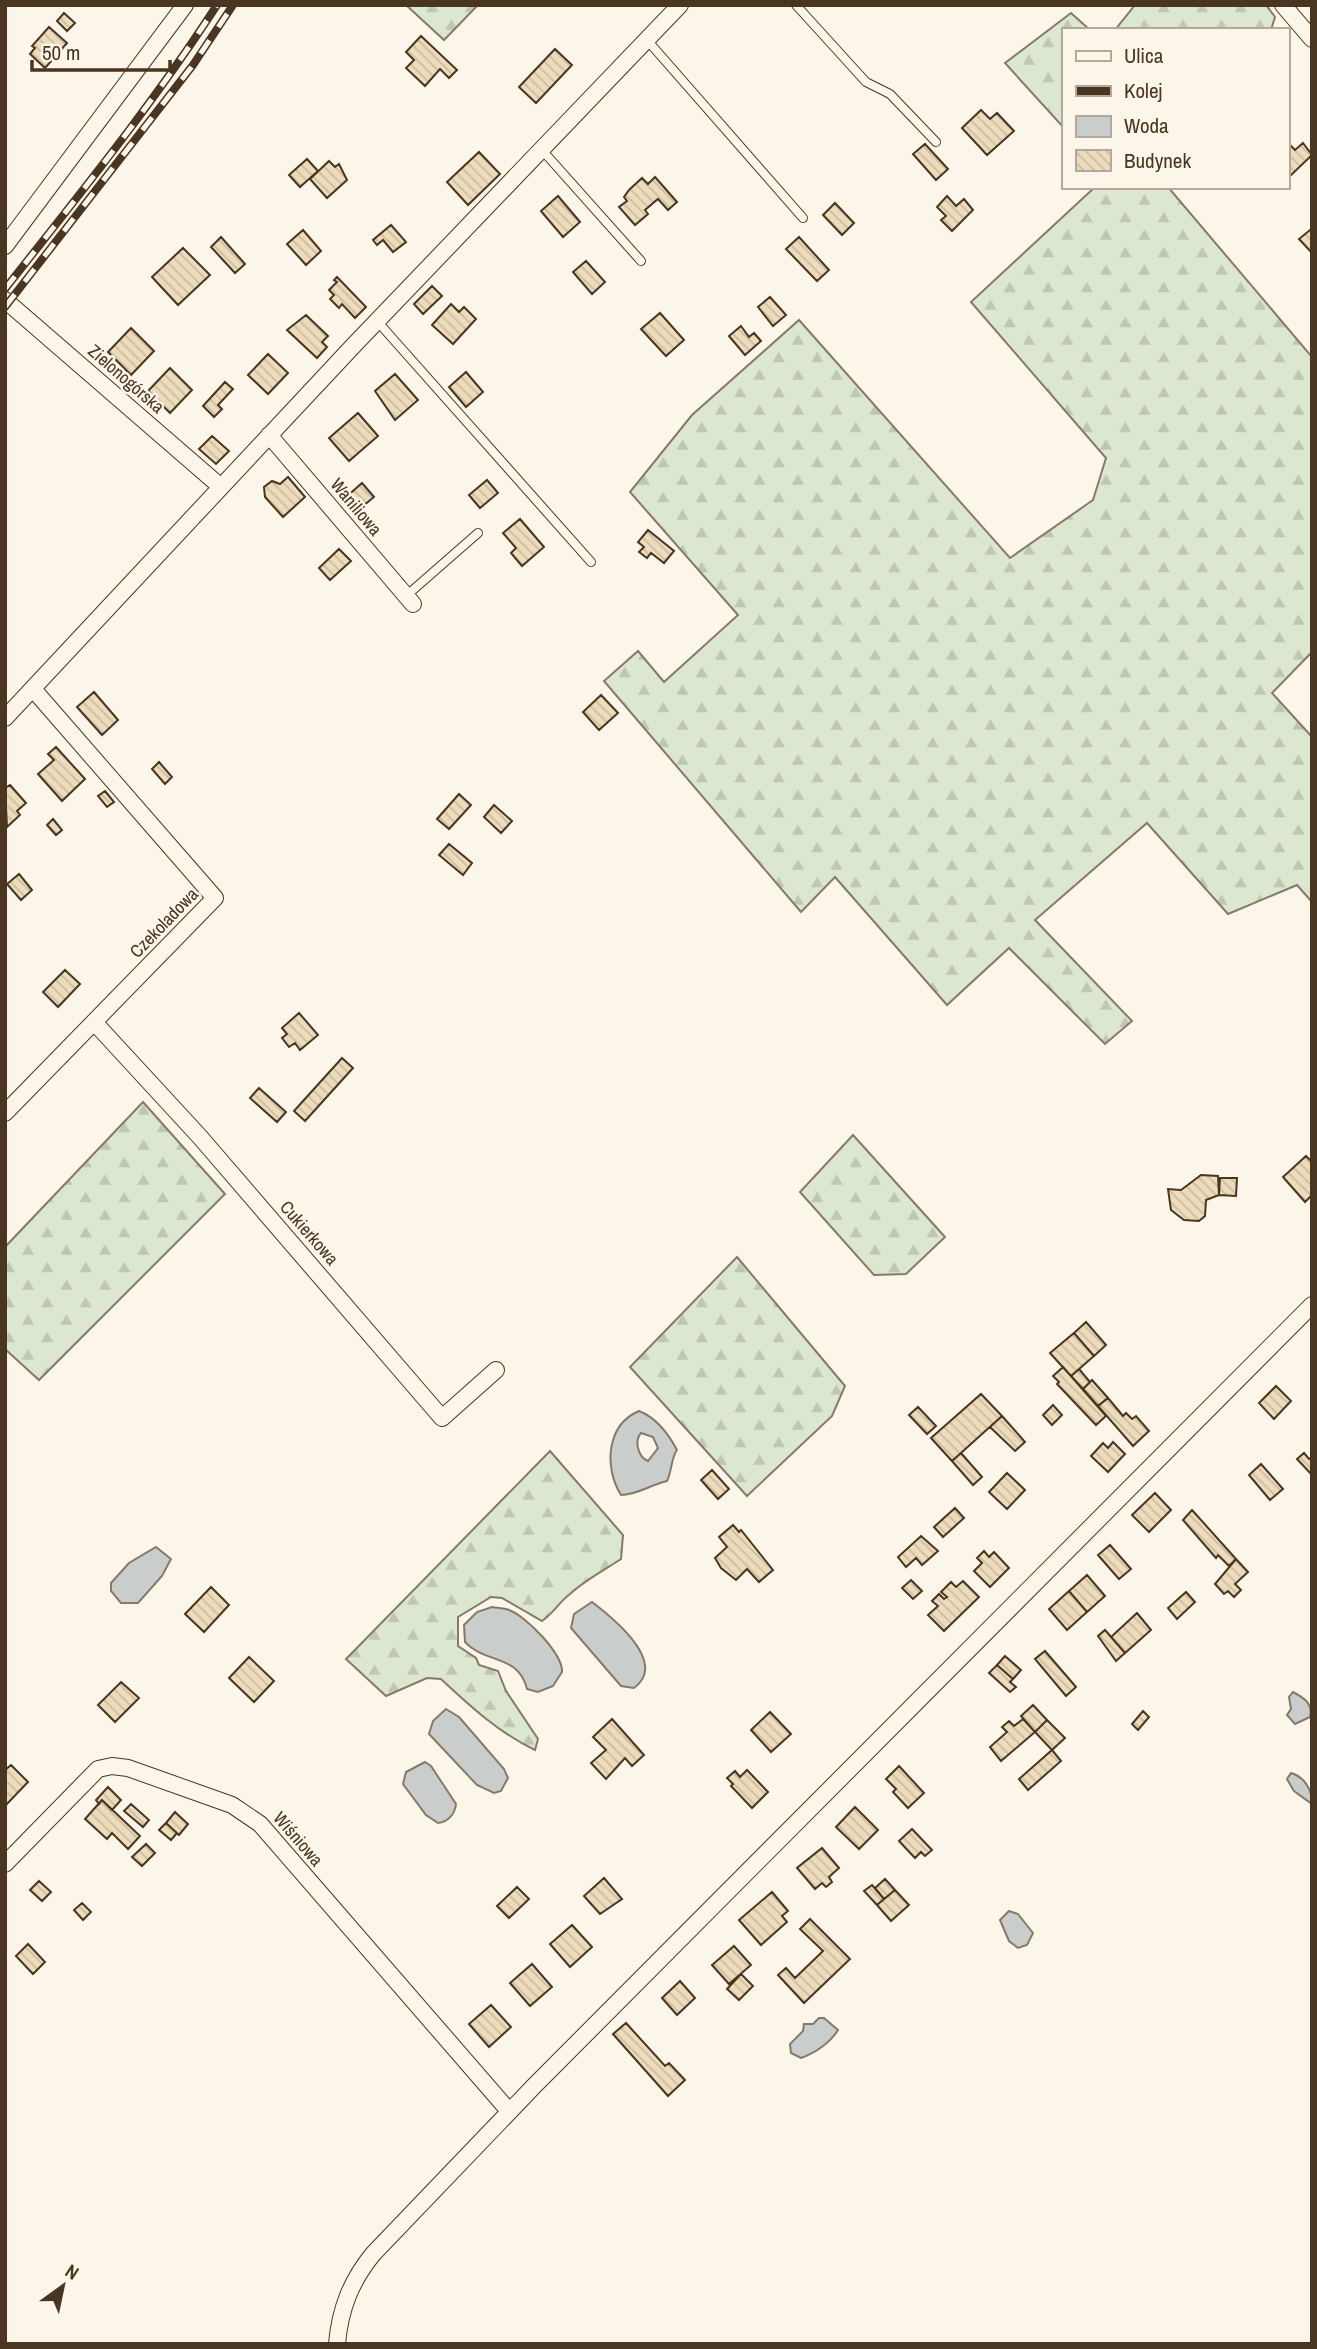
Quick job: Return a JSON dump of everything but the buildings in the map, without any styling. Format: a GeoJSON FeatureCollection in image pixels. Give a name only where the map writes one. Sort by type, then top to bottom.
{"type":"FeatureCollection","features":[{"type":"Feature","properties":{"kind":"street"},"geometry":{"type":"LineString","coordinates":[[5,246],[185,5]]}},
{"type":"Feature","properties":{"kind":"street"},"geometry":{"type":"LineString","coordinates":[[5,718],[377,321],[680,5]]}},
{"type":"Feature","properties":{"kind":"street"},"geometry":{"type":"LineString","coordinates":[[1283,5],[1312,39]]}},
{"type":"Feature","properties":{"kind":"street","name":"Zielonogórska"},"geometry":{"type":"LineString","coordinates":[[5,300],[221,486]]}},
{"type":"Feature","properties":{"kind":"street","name":"Waniliowa"},"geometry":{"type":"LineString","coordinates":[[270,435],[409,600]]}},
{"type":"Feature","properties":{"kind":"street","name":"Czekoladowa"},"geometry":{"type":"LineString","coordinates":[[5,1113],[215,898],[33,689]]}},
{"type":"Feature","properties":{"kind":"street","name":"Cukierkowa"},"geometry":{"type":"LineString","coordinates":[[93,1022],[201,1137],[442,1418],[496,1370]]}},
{"type":"Feature","properties":{"kind":"street"},"geometry":{"type":"LineString","coordinates":[[337,2344],[344,2304],[361,2269],[509,2111],[1312,1305]]}},
{"type":"Feature","properties":{"kind":"street","name":"Wiśniowa"},"geometry":{"type":"LineString","coordinates":[[5,1864],[98,1769],[112,1766],[128,1768],[232,1805],[260,1824],[283,1848],[323,1899],[509,2111]]}},
{"type":"Feature","properties":{"kind":"lane"},"geometry":{"type":"LineString","coordinates":[[796,5],[866,82],[890,94],[936,142]]}},
{"type":"Feature","properties":{"kind":"lane"},"geometry":{"type":"LineString","coordinates":[[647,40],[803,218]]}},
{"type":"Feature","properties":{"kind":"lane"},"geometry":{"type":"LineString","coordinates":[[542,150],[641,261]]}},
{"type":"Feature","properties":{"kind":"lane"},"geometry":{"type":"LineString","coordinates":[[377,321],[591,562]]}},
{"type":"Feature","properties":{"kind":"lane"},"geometry":{"type":"LineString","coordinates":[[409,600],[478,533]]}},
{"type":"Feature","properties":{"kind":"green space"},"geometry":{"type":"Polygon","coordinates":[[[406,5],[478,5],[444,40],[406,5]]]}},
{"type":"Feature","properties":{"kind":"green space"},"geometry":{"type":"Polygon","coordinates":[[[1135,5],[1266,5],[1275,17],[1272,28],[1117,28],[1135,5]]]}},
{"type":"Feature","properties":{"kind":"green space"},"geometry":{"type":"Polygon","coordinates":[[[1071,13],[1088,28],[1062,28],[1062,126],[1005,63],[1071,13]]]}},
{"type":"Feature","properties":{"kind":"green space"},"geometry":{"type":"Polygon","coordinates":[[[1093,189],[1170,189],[1312,357],[1312,652],[1272,693],[1312,737],[1312,902],[1297,885],[1228,914],[1147,823],[1035,920],[1132,1021],[1105,1044],[1009,948],[947,1005],[835,877],[801,912],[604,681],[638,651],[664,682],[738,615],[630,492],[692,415],[799,320],[1010,558],[1093,500],[1106,458],[971,302],[1093,189]]]}},
{"type":"Feature","properties":{"kind":"green space"},"geometry":{"type":"Polygon","coordinates":[[[143,1102],[225,1194],[39,1380],[5,1349],[5,1247],[143,1102]]]}},
{"type":"Feature","properties":{"kind":"green space"},"geometry":{"type":"Polygon","coordinates":[[[853,1135],[945,1237],[906,1274],[874,1275],[800,1192],[853,1135]]]}},
{"type":"Feature","properties":{"kind":"green space"},"geometry":{"type":"Polygon","coordinates":[[[737,1257],[845,1386],[832,1416],[747,1496],[630,1367],[737,1257]]]}},
{"type":"Feature","properties":{"kind":"green space"},"geometry":{"type":"Polygon","coordinates":[[[550,1451],[623,1535],[621,1559],[576,1589],[542,1621],[502,1598],[491,1597],[458,1617],[458,1646],[476,1658],[479,1665],[498,1671],[506,1691],[538,1739],[535,1750],[497,1727],[441,1679],[427,1678],[386,1696],[346,1659],[550,1451]]]}},
{"type":"Feature","properties":{"kind":"water"},"geometry":{"type":"Polygon","coordinates":[[[639,1411],[651,1418],[666,1432],[677,1450],[667,1481],[621,1495],[612,1472],[611,1448],[620,1426],[639,1411]],[[641,1433],[638,1440],[640,1452],[648,1461],[658,1448],[653,1437],[641,1433]]]}},
{"type":"Feature","properties":{"kind":"water"},"geometry":{"type":"Polygon","coordinates":[[[156,1547],[171,1559],[162,1576],[138,1603],[121,1603],[111,1591],[111,1583],[129,1563],[156,1547]]]}},
{"type":"Feature","properties":{"kind":"water"},"geometry":{"type":"Polygon","coordinates":[[[592,1602],[624,1630],[642,1654],[645,1666],[643,1678],[634,1688],[621,1686],[571,1628],[574,1614],[592,1602]]]}},
{"type":"Feature","properties":{"kind":"water"},"geometry":{"type":"Polygon","coordinates":[[[492,1607],[507,1609],[525,1620],[550,1646],[561,1664],[562,1672],[553,1686],[538,1692],[527,1689],[517,1670],[482,1654],[465,1642],[464,1625],[477,1612],[492,1607]]]}},
{"type":"Feature","properties":{"kind":"water"},"geometry":{"type":"Polygon","coordinates":[[[1293,1692],[1307,1702],[1311,1712],[1310,1717],[1295,1724],[1287,1715],[1291,1709],[1289,1697],[1293,1692]]]}},
{"type":"Feature","properties":{"kind":"water"},"geometry":{"type":"Polygon","coordinates":[[[446,1709],[459,1717],[504,1769],[508,1778],[501,1791],[494,1793],[477,1785],[429,1734],[433,1721],[446,1709]]]}},
{"type":"Feature","properties":{"kind":"water"},"geometry":{"type":"Polygon","coordinates":[[[425,1762],[431,1766],[456,1804],[450,1817],[438,1823],[426,1815],[403,1784],[406,1772],[425,1762]]]}},
{"type":"Feature","properties":{"kind":"water"},"geometry":{"type":"Polygon","coordinates":[[[1291,1773],[1307,1785],[1312,1804],[1294,1791],[1287,1779],[1291,1773]]]}},
{"type":"Feature","properties":{"kind":"water"},"geometry":{"type":"Polygon","coordinates":[[[1009,1911],[1018,1914],[1033,1933],[1027,1945],[1018,1948],[1009,1941],[1000,1920],[1009,1911]]]}},
{"type":"Feature","properties":{"kind":"water"},"geometry":{"type":"Polygon","coordinates":[[[819,2018],[824,2018],[838,2030],[835,2035],[806,2056],[801,2058],[791,2053],[790,2044],[803,2031],[804,2024],[813,2024],[819,2018]]]}},
{"type":"Feature","properties":{"kind":"railway"},"geometry":{"type":"LineString","coordinates":[[5,289],[141,114],[217,5]]}},
{"type":"Feature","properties":{"kind":"railway"},"geometry":{"type":"LineString","coordinates":[[5,307],[193,65],[233,5]]}}]}
